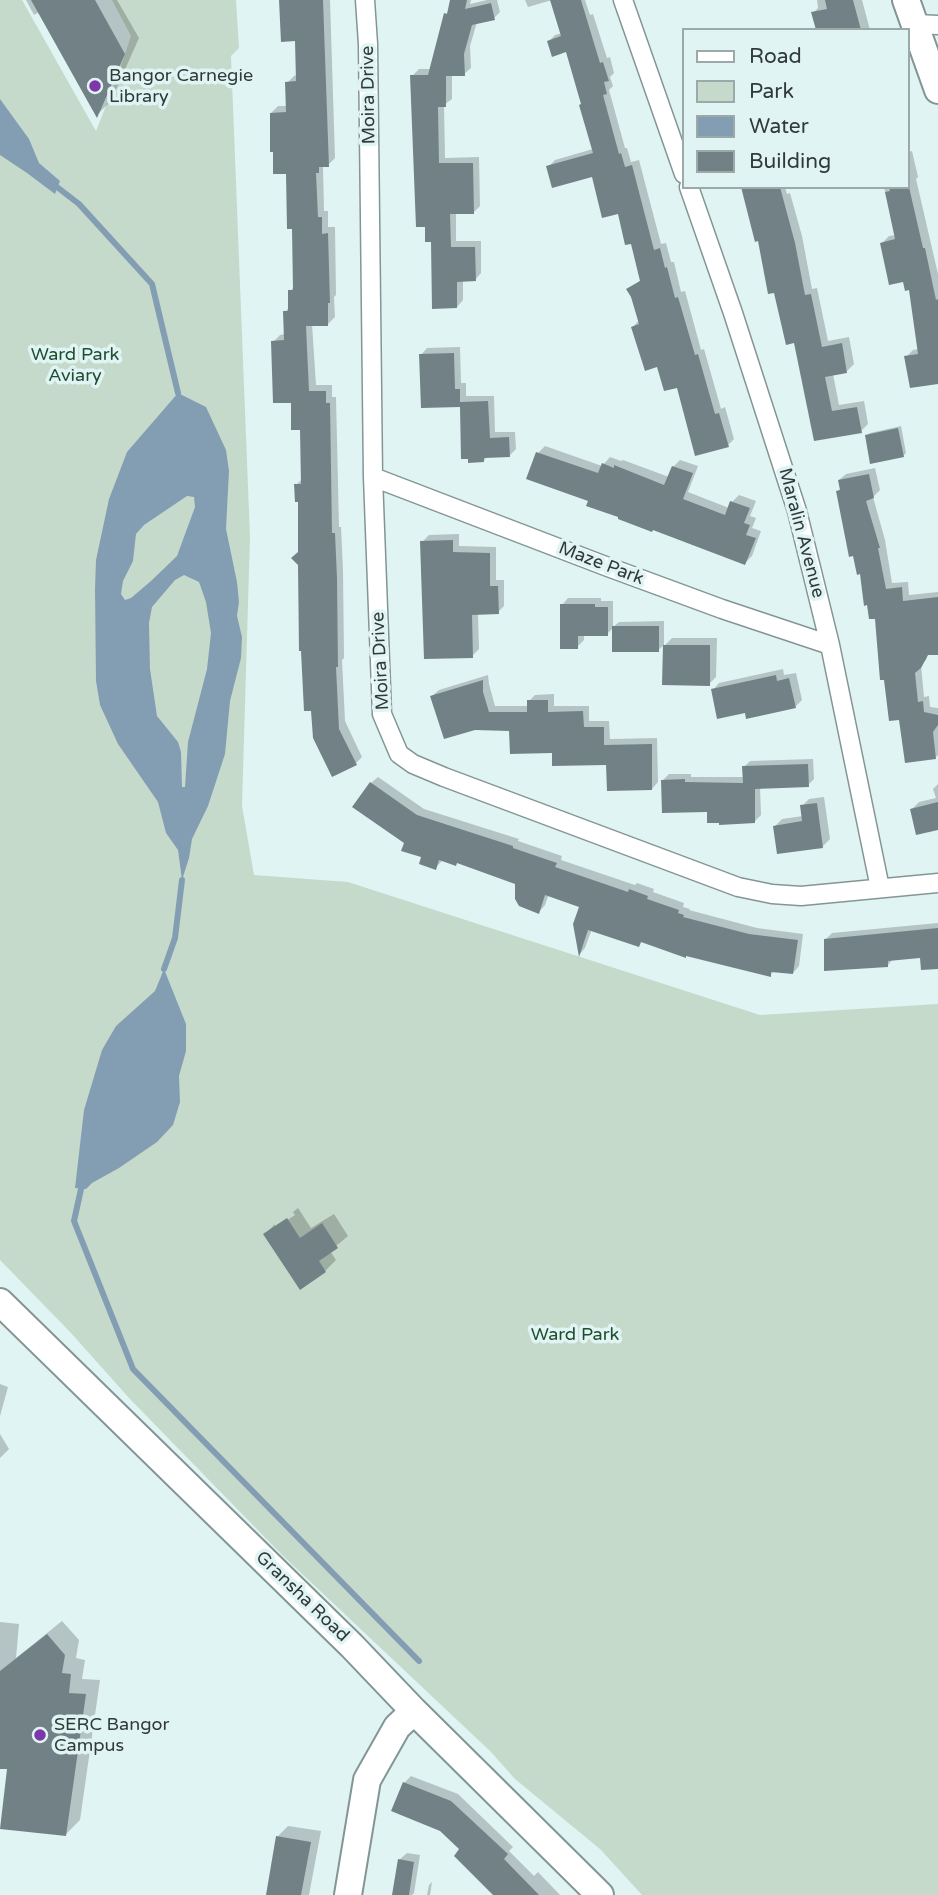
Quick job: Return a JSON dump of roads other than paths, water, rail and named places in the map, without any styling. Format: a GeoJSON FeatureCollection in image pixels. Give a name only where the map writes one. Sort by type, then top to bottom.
{"type":"FeatureCollection","features":[{"type":"Feature","properties":{"kind":"street","name":"Moira Drive"},"geometry":{"type":"LineString","coordinates":[[365,0],[368,44],[373,477],[382,714],[399,754],[413,764],[444,777],[738,887],[772,894],[801,896],[938,883]]}},
{"type":"Feature","properties":{"kind":"street"},"geometry":{"type":"LineString","coordinates":[[622,0],[682,168]]}},
{"type":"Feature","properties":{"kind":"street"},"geometry":{"type":"LineString","coordinates":[[920,17],[938,89]]}},
{"type":"Feature","properties":{"kind":"street","name":"Maralin Avenue"},"geometry":{"type":"LineString","coordinates":[[690,189],[797,511],[831,645],[880,888]]}},
{"type":"Feature","properties":{"kind":"street","name":"Maze Park"},"geometry":{"type":"LineString","coordinates":[[373,477],[608,567],[831,645]]}},
{"type":"Feature","properties":{"kind":"street","name":"Gransha Road"},"geometry":{"type":"LineString","coordinates":[[0,1302],[352,1646],[600,1895]]}},
{"type":"Feature","properties":{"kind":"street"},"geometry":{"type":"LineString","coordinates":[[348,1895],[367,1780],[397,1727],[414,1711]]}},
{"type":"Feature","properties":{"kind":"water"},"geometry":{"type":"Polygon","coordinates":[[[0,99],[29,139],[39,163],[60,181],[55,194],[0,155],[0,99]]]}},
{"type":"Feature","properties":{"kind":"water"},"geometry":{"type":"Polygon","coordinates":[[[178,393],[206,407],[226,450],[229,471],[226,529],[237,582],[237,616],[242,637],[241,658],[230,701],[225,754],[208,806],[192,839],[182,880],[178,850],[166,833],[158,802],[118,744],[100,705],[96,681],[96,560],[109,499],[127,452],[178,393]],[[187,496],[144,525],[136,534],[133,561],[123,581],[121,594],[125,600],[131,598],[177,556],[195,507],[194,497],[187,496]],[[184,575],[175,580],[152,607],[149,623],[150,669],[157,716],[178,742],[181,752],[182,787],[185,787],[188,742],[207,669],[211,633],[206,602],[199,582],[184,575]]]}},
{"type":"Feature","properties":{"kind":"water"},"geometry":{"type":"Polygon","coordinates":[[[164,969],[186,1024],[186,1051],[179,1076],[180,1102],[173,1125],[157,1142],[119,1168],[86,1189],[75,1188],[84,1110],[102,1050],[116,1026],[155,991],[164,969]]]}},
{"type":"Feature","properties":{"kind":"waterway"},"geometry":{"type":"LineString","coordinates":[[57,187],[79,204],[152,284],[178,393]]}},
{"type":"Feature","properties":{"kind":"waterway"},"geometry":{"type":"LineString","coordinates":[[164,969],[175,938],[182,880]]}},
{"type":"Feature","properties":{"kind":"waterway"},"geometry":{"type":"LineString","coordinates":[[81,1189],[74,1221],[133,1369],[419,1661]]}},
{"type":"Feature","properties":{"kind":"place","name":"Bangor Carnegie Library"},"geometry":{"type":"Point","coordinates":[95,86]}},
{"type":"Feature","properties":{"kind":"place","name":"SERC Bangor Campus"},"geometry":{"type":"Point","coordinates":[40,1735]}},
{"type":"Feature","properties":{"kind":"park label","name":"Ward Park Aviary"},"geometry":{"type":"Point","coordinates":[75,365]}},
{"type":"Feature","properties":{"kind":"park label","name":"Ward Park"},"geometry":{"type":"Point","coordinates":[575,1335]}}]}
